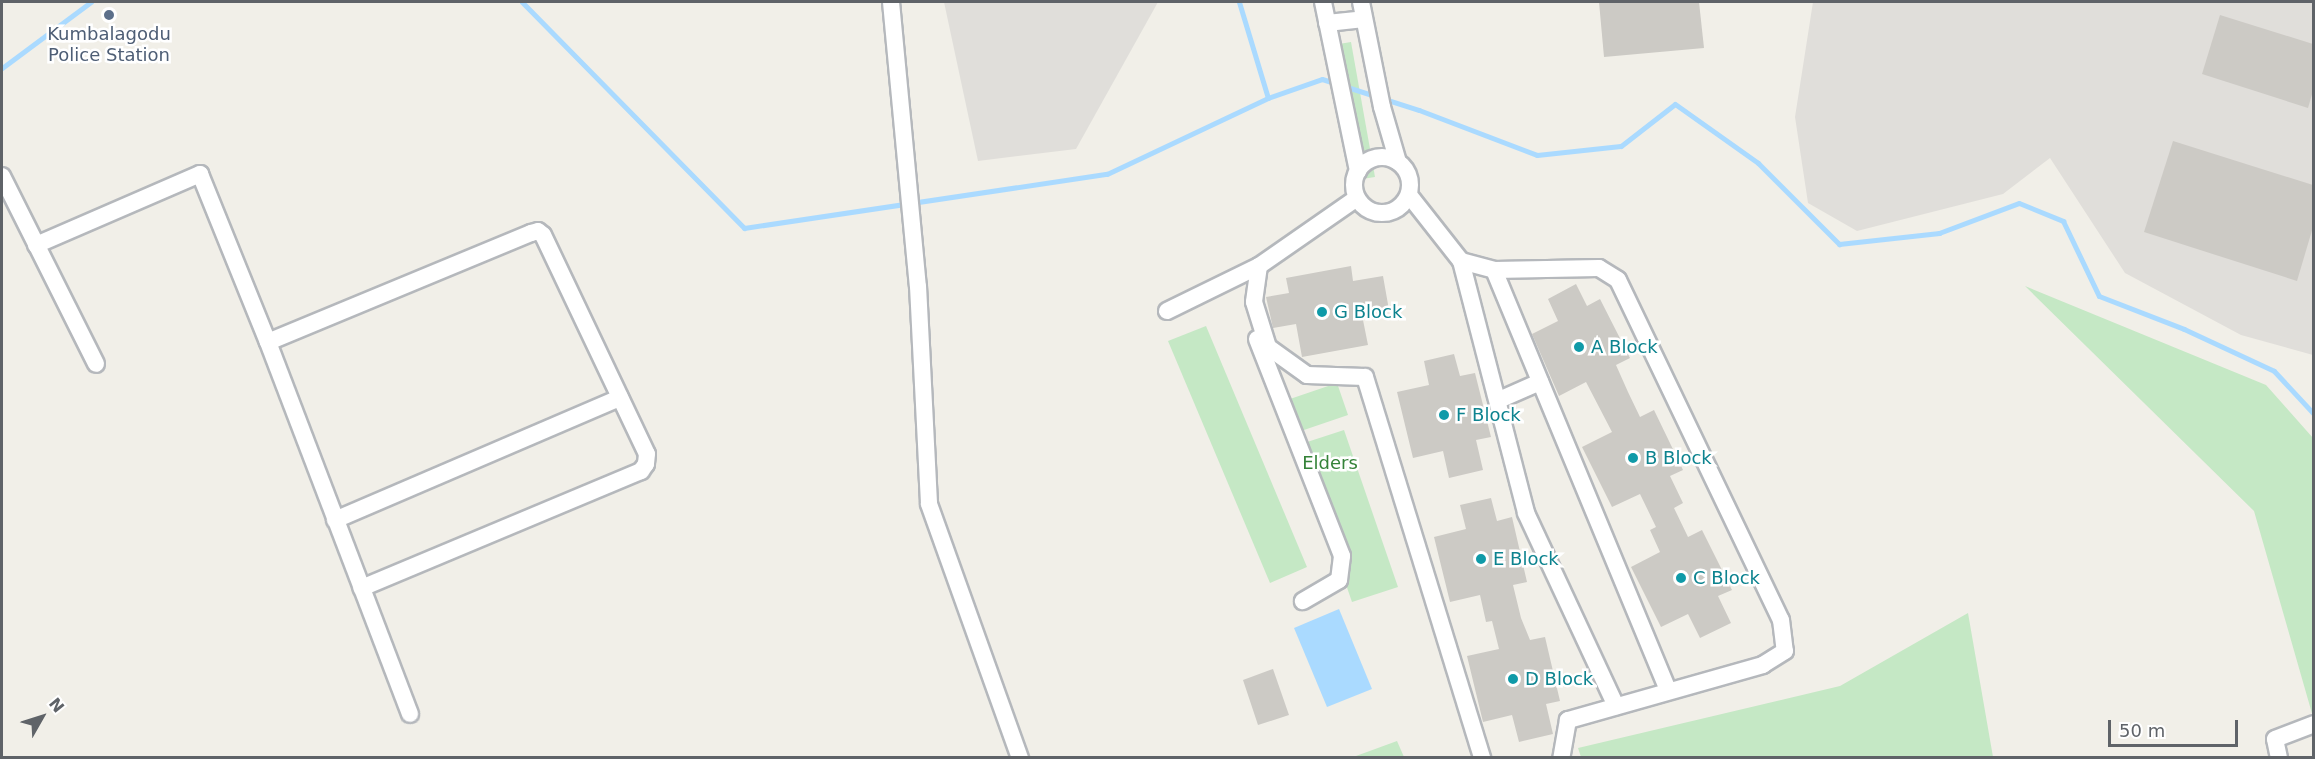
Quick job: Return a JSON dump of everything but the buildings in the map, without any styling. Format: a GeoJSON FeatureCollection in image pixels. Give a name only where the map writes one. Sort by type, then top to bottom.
{"type":"FeatureCollection","features":[{"type":"Feature","properties":{"kind":"street"},"geometry":{"type":"LineString","coordinates":[[891,2],[917,269],[929,504],[1020,758]]}},
{"type":"Feature","properties":{"kind":"street"},"geometry":{"type":"LineString","coordinates":[[1323,2],[1342,106],[1358,171],[1357,198],[1370,211],[1388,213],[1397,210],[1409,195]]}},
{"type":"Feature","properties":{"kind":"street"},"geometry":{"type":"LineString","coordinates":[[1361,2],[1382,107],[1398,162],[1409,177],[1409,195],[1461,261],[1499,400],[1526,513],[1616,706]]}},
{"type":"Feature","properties":{"kind":"street"},"geometry":{"type":"LineString","coordinates":[[1327,23],[1364,19]]}},
{"type":"Feature","properties":{"kind":"street"},"geometry":{"type":"LineString","coordinates":[[1358,171],[1363,164],[1380,157],[1398,162]]}},
{"type":"Feature","properties":{"kind":"street"},"geometry":{"type":"LineString","coordinates":[[36,245],[200,174],[268,342],[410,714]]}},
{"type":"Feature","properties":{"kind":"street"},"geometry":{"type":"LineString","coordinates":[[2,176],[96,364]]}},
{"type":"Feature","properties":{"kind":"street"},"geometry":{"type":"LineString","coordinates":[[1167,311],[1259,266],[1357,198]]}},
{"type":"Feature","properties":{"kind":"street"},"geometry":{"type":"LineString","coordinates":[[268,342],[538,231],[646,454],[641,471],[361,588]]}},
{"type":"Feature","properties":{"kind":"street"},"geometry":{"type":"LineString","coordinates":[[1461,261],[1494,270],[1599,268],[1618,280],[1781,620],[1785,651],[1763,665],[1568,720],[1561,758]]}},
{"type":"Feature","properties":{"kind":"street"},"geometry":{"type":"LineString","coordinates":[[1259,266],[1254,302],[1268,347],[1307,375],[1365,377],[1482,758]]}},
{"type":"Feature","properties":{"kind":"street"},"geometry":{"type":"LineString","coordinates":[[1494,270],[1668,690]]}},
{"type":"Feature","properties":{"kind":"street"},"geometry":{"type":"LineString","coordinates":[[1254,302],[1245,310],[1342,556],[1339,580],[1303,601]]}},
{"type":"Feature","properties":{"kind":"street"},"geometry":{"type":"LineString","coordinates":[[1499,400],[1540,382]]}},
{"type":"Feature","properties":{"kind":"street"},"geometry":{"type":"LineString","coordinates":[[335,520],[620,398]]}},
{"type":"Feature","properties":{"kind":"street"},"geometry":{"type":"LineString","coordinates":[[2279,758],[2275,739],[2313,724]]}},
{"type":"Feature","properties":{"kind":"shaded area"},"geometry":{"type":"Polygon","coordinates":[[[944,2],[1158,2],[1076,149],[978,161],[944,2]]]}},
{"type":"Feature","properties":{"kind":"shaded area"},"geometry":{"type":"Polygon","coordinates":[[[1813,2],[2313,2],[2313,355],[2241,335],[2125,273],[2050,158],[2003,194],[1857,231],[1808,203],[1795,117],[1813,2]]]}},
{"type":"Feature","properties":{"kind":"green space"},"geometry":{"type":"Polygon","coordinates":[[[1351,42],[1375,177],[1362,179],[1339,44],[1351,42]]]}},
{"type":"Feature","properties":{"kind":"green space"},"geometry":{"type":"Polygon","coordinates":[[[2025,286],[2266,385],[2313,438],[2313,717],[2254,511],[2025,286]]]}},
{"type":"Feature","properties":{"kind":"green space"},"geometry":{"type":"Polygon","coordinates":[[[1206,326],[1307,567],[1270,583],[1168,341],[1206,326]]]}},
{"type":"Feature","properties":{"kind":"green space"},"geometry":{"type":"Polygon","coordinates":[[[1337,383],[1348,415],[1301,431],[1290,399],[1337,383]]]}},
{"type":"Feature","properties":{"kind":"green space","name":"Elders"},"geometry":{"type":"Polygon","coordinates":[[[1344,430],[1398,587],[1352,602],[1298,445],[1344,430]]]}},
{"type":"Feature","properties":{"kind":"green space"},"geometry":{"type":"Polygon","coordinates":[[[1968,613],[1993,757],[1581,757],[1578,748],[1840,686],[1968,613]]]}},
{"type":"Feature","properties":{"kind":"green space"},"geometry":{"type":"Polygon","coordinates":[[[1397,741],[1404,757],[1356,756],[1397,741]]]}},
{"type":"Feature","properties":{"kind":"water"},"geometry":{"type":"Polygon","coordinates":[[[1339,609],[1372,689],[1327,707],[1294,628],[1339,609]]]}},
{"type":"Feature","properties":{"kind":"waterway"},"geometry":{"type":"LineString","coordinates":[[2,68],[91,2]]}},
{"type":"Feature","properties":{"kind":"waterway"},"geometry":{"type":"LineString","coordinates":[[522,2],[744,228],[1107,174],[1268,98],[1322,79],[1419,110],[1537,155],[1621,146],[1675,104],[1758,163],[1839,244],[1939,233],[2019,203],[2063,221],[2099,296],[2184,329],[2274,371],[2314,414]]}},
{"type":"Feature","properties":{"kind":"waterway"},"geometry":{"type":"LineString","coordinates":[[1239,2],[1268,98]]}},
{"type":"Feature","properties":{"kind":"place","name":"Kumbalagodu Police Station"},"geometry":{"type":"Point","coordinates":[109,15]}},
{"type":"Feature","properties":{"kind":"place","name":"G Block"},"geometry":{"type":"Point","coordinates":[1322,312]}},
{"type":"Feature","properties":{"kind":"place","name":"A Block"},"geometry":{"type":"Point","coordinates":[1579,347]}},
{"type":"Feature","properties":{"kind":"place","name":"F Block"},"geometry":{"type":"Point","coordinates":[1444,415]}},
{"type":"Feature","properties":{"kind":"place","name":"B Block"},"geometry":{"type":"Point","coordinates":[1633,458]}},
{"type":"Feature","properties":{"kind":"place","name":"E Block"},"geometry":{"type":"Point","coordinates":[1481,559]}},
{"type":"Feature","properties":{"kind":"place","name":"C Block"},"geometry":{"type":"Point","coordinates":[1681,578]}},
{"type":"Feature","properties":{"kind":"place","name":"D Block"},"geometry":{"type":"Point","coordinates":[1513,679]}}]}
